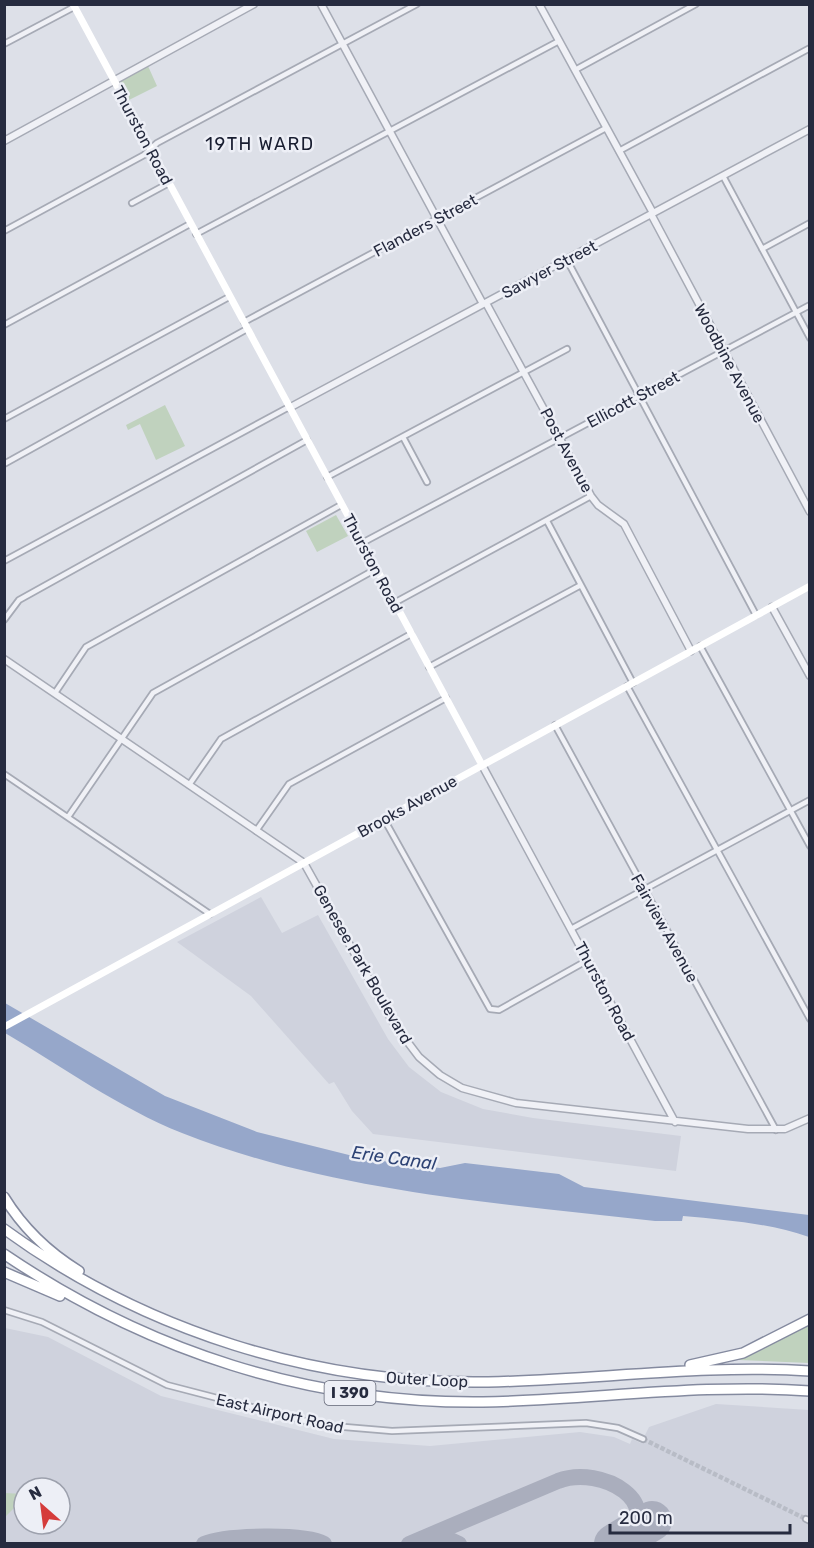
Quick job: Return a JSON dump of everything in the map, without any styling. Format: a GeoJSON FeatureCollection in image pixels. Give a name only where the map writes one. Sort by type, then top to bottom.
{"type":"FeatureCollection","features":[{"type":"Feature","properties":{"kind":"highway"},"geometry":{"type":"LineString","coordinates":[[4,1197],[25,1226],[51,1252],[137,1308]]}},
{"type":"Feature","properties":{"kind":"highway","name":"Outer Loop"},"geometry":{"type":"LineString","coordinates":[[4,1229],[68,1272],[137,1308],[188,1330],[250,1351],[314,1366],[369,1375],[467,1382],[708,1369],[810,1371]]}},
{"type":"Feature","properties":{"kind":"highway","name":"Outer Loop"},"geometry":{"type":"LineString","coordinates":[[4,1254],[70,1296],[119,1322],[200,1356],[264,1376],[317,1388],[383,1397],[483,1402],[702,1389],[810,1392]]}},
{"type":"Feature","properties":{"kind":"highway"},"geometry":{"type":"LineString","coordinates":[[4,1272],[119,1322]]}},
{"type":"Feature","properties":{"kind":"highway"},"geometry":{"type":"LineString","coordinates":[[598,1376],[729,1358],[810,1319]]}},
{"type":"Feature","properties":{"kind":"main road","name":"Thurston Road"},"geometry":{"type":"LineString","coordinates":[[73,6],[482,765]]}},
{"type":"Feature","properties":{"kind":"main road","name":"Brooks Avenue"},"geometry":{"type":"LineString","coordinates":[[4,1027],[810,586]]}},
{"type":"Feature","properties":{"kind":"street"},"geometry":{"type":"LineString","coordinates":[[4,141],[255,4]]}},
{"type":"Feature","properties":{"kind":"street","name":"Post Avenue"},"geometry":{"type":"LineString","coordinates":[[321,4],[437,219],[525,371],[591,496],[598,506],[624,524],[691,651]]}},
{"type":"Feature","properties":{"kind":"street"},"geometry":{"type":"LineString","coordinates":[[4,231],[417,4]]}},
{"type":"Feature","properties":{"kind":"street","name":"Woodbine Avenue"},"geometry":{"type":"LineString","coordinates":[[539,4],[810,512]]}},
{"type":"Feature","properties":{"kind":"street"},"geometry":{"type":"LineString","coordinates":[[575,70],[696,4]]}},
{"type":"Feature","properties":{"kind":"street"},"geometry":{"type":"LineString","coordinates":[[4,44],[73,6]]}},
{"type":"Feature","properties":{"kind":"street"},"geometry":{"type":"LineString","coordinates":[[196,234],[559,41]]}},
{"type":"Feature","properties":{"kind":"street"},"geometry":{"type":"LineString","coordinates":[[619,151],[810,48]]}},
{"type":"Feature","properties":{"kind":"street","name":"Flanders Street"},"geometry":{"type":"LineString","coordinates":[[4,464],[245,325],[606,128]]}},
{"type":"Feature","properties":{"kind":"street","name":"Sawyer Street"},"geometry":{"type":"LineString","coordinates":[[289,408],[810,129]]}},
{"type":"Feature","properties":{"kind":"street"},"geometry":{"type":"LineString","coordinates":[[723,176],[810,338]]}},
{"type":"Feature","properties":{"kind":"street"},"geometry":{"type":"LineString","coordinates":[[132,203],[169,183]]}},
{"type":"Feature","properties":{"kind":"street"},"geometry":{"type":"LineString","coordinates":[[4,325],[190,224]]}},
{"type":"Feature","properties":{"kind":"street"},"geometry":{"type":"LineString","coordinates":[[762,249],[810,224]]}},
{"type":"Feature","properties":{"kind":"street"},"geometry":{"type":"LineString","coordinates":[[567,260],[756,615]]}},
{"type":"Feature","properties":{"kind":"street"},"geometry":{"type":"LineString","coordinates":[[4,420],[229,297]]}},
{"type":"Feature","properties":{"kind":"street","name":"Ellicott Street"},"geometry":{"type":"LineString","coordinates":[[362,543],[810,305]]}},
{"type":"Feature","properties":{"kind":"street"},"geometry":{"type":"LineString","coordinates":[[327,477],[567,349]]}},
{"type":"Feature","properties":{"kind":"street"},"geometry":{"type":"LineString","coordinates":[[4,561],[289,408]]}},
{"type":"Feature","properties":{"kind":"street"},"geometry":{"type":"LineString","coordinates":[[403,437],[427,482]]}},
{"type":"Feature","properties":{"kind":"street"},"geometry":{"type":"LineString","coordinates":[[4,620],[19,600],[307,440]]}},
{"type":"Feature","properties":{"kind":"street"},"geometry":{"type":"LineString","coordinates":[[394,603],[591,496]]}},
{"type":"Feature","properties":{"kind":"street"},"geometry":{"type":"LineString","coordinates":[[55,693],[86,647],[341,505]]}},
{"type":"Feature","properties":{"kind":"street"},"geometry":{"type":"LineString","coordinates":[[547,521],[718,851],[810,1019]]}},
{"type":"Feature","properties":{"kind":"street"},"geometry":{"type":"LineString","coordinates":[[68,817],[153,693],[376,569]]}},
{"type":"Feature","properties":{"kind":"street"},"geometry":{"type":"LineString","coordinates":[[429,668],[581,585]]}},
{"type":"Feature","properties":{"kind":"street"},"geometry":{"type":"LineString","coordinates":[[772,607],[810,676]]}},
{"type":"Feature","properties":{"kind":"street"},"geometry":{"type":"LineString","coordinates":[[189,784],[221,739],[411,634]]}},
{"type":"Feature","properties":{"kind":"street"},"geometry":{"type":"LineString","coordinates":[[700,646],[810,846]]}},
{"type":"Feature","properties":{"kind":"street","name":"Genesee Park Boulevard"},"geometry":{"type":"LineString","coordinates":[[4,659],[304,863],[394,1024],[415,1053],[440,1075],[462,1088],[502,1100],[675,1122],[776,1130],[809,1120]]}},
{"type":"Feature","properties":{"kind":"street"},"geometry":{"type":"LineString","coordinates":[[256,831],[289,784],[446,698]]}},
{"type":"Feature","properties":{"kind":"street","name":"Fairview Avenue"},"geometry":{"type":"LineString","coordinates":[[555,725],[776,1130]]}},
{"type":"Feature","properties":{"kind":"street","name":"Thurston Road"},"geometry":{"type":"LineString","coordinates":[[482,765],[675,1122]]}},
{"type":"Feature","properties":{"kind":"street"},"geometry":{"type":"LineString","coordinates":[[4,774],[210,914]]}},
{"type":"Feature","properties":{"kind":"street"},"geometry":{"type":"LineString","coordinates":[[571,929],[810,800]]}},
{"type":"Feature","properties":{"kind":"street"},"geometry":{"type":"LineString","coordinates":[[384,819],[490,1009],[499,1010],[588,960]]}},
{"type":"Feature","properties":{"kind":"street","name":"East Airport Road"},"geometry":{"type":"LineString","coordinates":[[4,1310],[42,1322],[167,1385],[321,1425],[392,1431],[586,1422],[618,1428],[643,1439]]}},
{"type":"Feature","properties":{"kind":"shaded area"},"geometry":{"type":"Polygon","coordinates":[[[261,897],[282,933],[318,915],[388,1039],[409,1067],[441,1092],[483,1109],[533,1118],[681,1136],[676,1171],[373,1134],[352,1111],[334,1082],[329,1084],[251,996],[177,942],[261,897]]]}},
{"type":"Feature","properties":{"kind":"shaded area"},"geometry":{"type":"Polygon","coordinates":[[[5,1328],[48,1337],[161,1396],[334,1439],[430,1446],[580,1432],[614,1437],[630,1444],[632,1439],[641,1443],[649,1427],[716,1404],[809,1410],[809,1543],[5,1544],[5,1328]]]}},
{"type":"Feature","properties":{"kind":"green space"},"geometry":{"type":"Polygon","coordinates":[[[148,66],[157,86],[129,100],[120,86],[121,81],[148,66]]]}},
{"type":"Feature","properties":{"kind":"green space"},"geometry":{"type":"Polygon","coordinates":[[[165,405],[185,446],[156,460],[140,424],[128,430],[126,425],[165,405]]]}},
{"type":"Feature","properties":{"kind":"green space"},"geometry":{"type":"Polygon","coordinates":[[[336,515],[348,536],[317,552],[306,531],[336,515]]]}},
{"type":"Feature","properties":{"kind":"green space"},"geometry":{"type":"Polygon","coordinates":[[[809,1322],[809,1363],[739,1360],[739,1357],[809,1322]]]}},
{"type":"Feature","properties":{"kind":"green space"},"geometry":{"type":"Polygon","coordinates":[[[5,1493],[12,1493],[12,1510],[5,1517],[5,1493]]]}},
{"type":"Feature","properties":{"kind":"water"},"geometry":{"type":"Polygon","coordinates":[[[5,1003],[165,1096],[257,1132],[365,1159],[440,1168],[465,1163],[559,1174],[584,1187],[809,1215],[809,1237],[778,1228],[731,1221],[683,1216],[682,1221],[655,1221],[475,1201],[356,1182],[239,1153],[182,1133],[136,1112],[5,1033],[5,1003]]]}},
{"type":"Feature","properties":{"kind":"taxiway"},"geometry":{"type":"LineString","coordinates":[[409,1544],[558,1481],[575,1477],[593,1478],[610,1483],[624,1491],[634,1501],[638,1514],[634,1527],[621,1540]]}},
{"type":"Feature","properties":{"kind":"taxiway"},"geometry":{"type":"LineString","coordinates":[[204,1544],[264,1536],[300,1538],[324,1544]]}},
{"type":"Feature","properties":{"kind":"taxiway"},"geometry":{"type":"LineString","coordinates":[[428,1536],[444,1537],[459,1544]]}},
{"type":"Feature","properties":{"kind":"runway"},"geometry":{"type":"LineString","coordinates":[[614,1544],[652,1521]]}},
{"type":"Feature","properties":{"kind":"tunnel"},"geometry":{"type":"LineString","coordinates":[[643,1439],[806,1519]]}},
{"type":"Feature","properties":{"kind":"district","name":"19TH WARD"},"geometry":{"type":"Point","coordinates":[260,144]}},
{"type":"Feature","properties":{"kind":"water label","name":"Erie Canal"},"geometry":{"type":"Point","coordinates":[394,1158]}}]}
